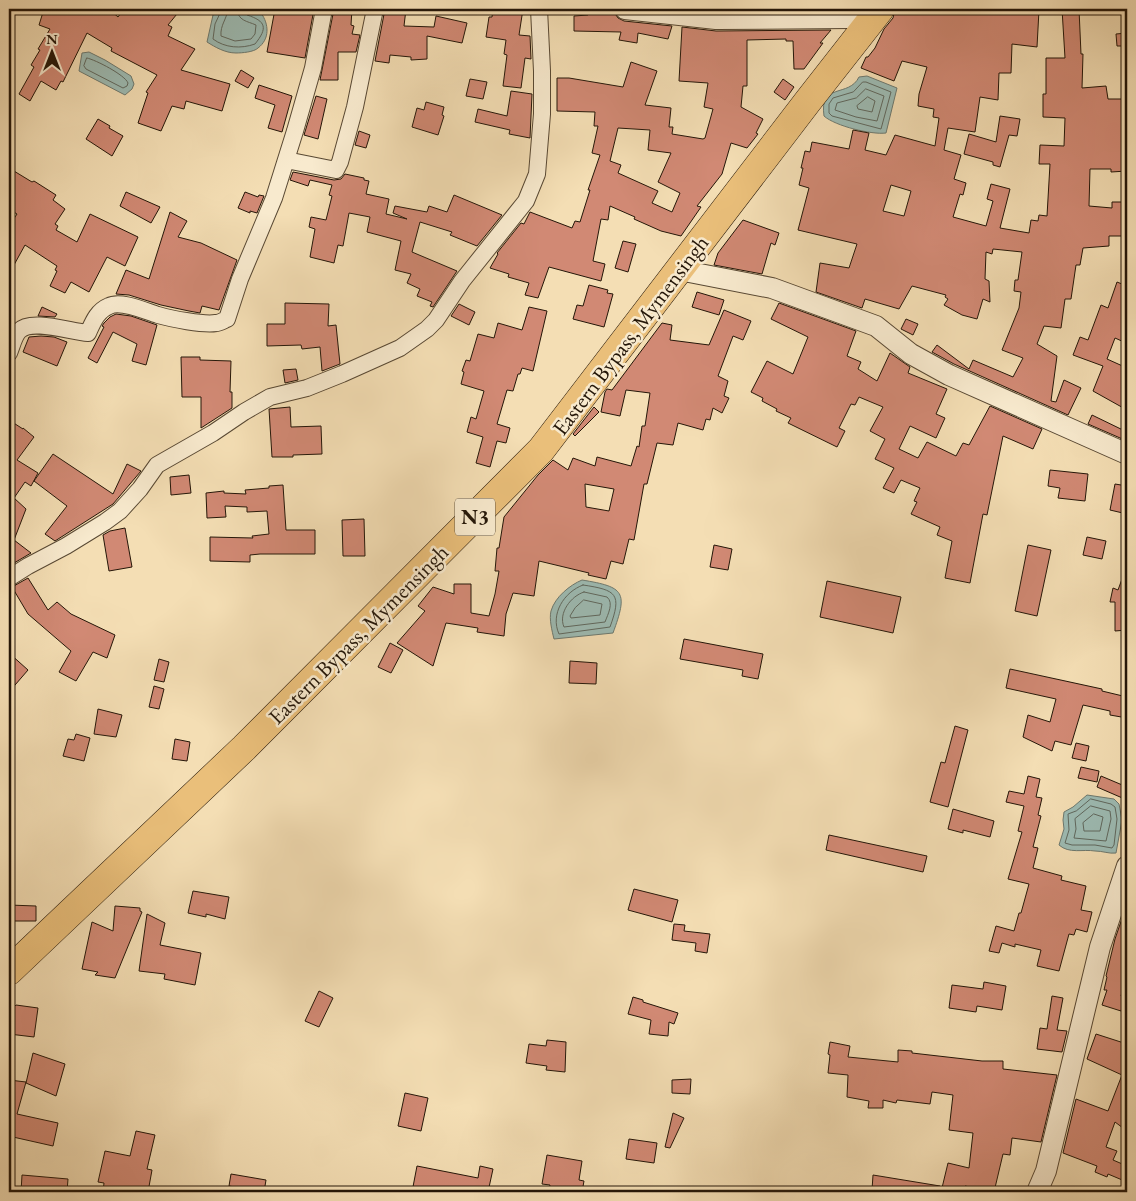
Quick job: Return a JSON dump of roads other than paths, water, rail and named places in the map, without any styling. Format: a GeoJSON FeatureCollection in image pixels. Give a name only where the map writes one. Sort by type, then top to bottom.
{"type":"FeatureCollection","features":[{"type":"Feature","properties":{"kind":"highway","name":"Eastern Bypass, Mymensingh"},"geometry":{"type":"LineString","coordinates":[[9,971],[244,748],[541,450],[880,9]]}},
{"type":"Feature","properties":{"kind":"street"},"geometry":{"type":"LineString","coordinates":[[9,353],[18,332],[25,327],[37,325],[75,332],[88,332],[95,317],[110,305],[120,304],[161,316],[188,321],[216,323],[227,319],[240,279],[274,198],[286,160],[313,68],[324,9]]}},
{"type":"Feature","properties":{"kind":"street"},"geometry":{"type":"LineString","coordinates":[[286,160],[336,170],[340,162],[355,107],[375,9]]}},
{"type":"Feature","properties":{"kind":"street"},"geometry":{"type":"LineString","coordinates":[[9,578],[105,522],[120,511],[140,489],[157,465],[213,433],[244,412],[270,397],[307,388],[400,348],[427,329],[436,320],[462,281],[526,201],[537,174],[542,114],[539,9]]}},
{"type":"Feature","properties":{"kind":"street"},"geometry":{"type":"LineString","coordinates":[[625,9],[716,19],[850,18],[872,9]]}},
{"type":"Feature","properties":{"kind":"street"},"geometry":{"type":"LineString","coordinates":[[679,270],[772,288],[876,326],[911,354],[949,375],[1127,454]]}},
{"type":"Feature","properties":{"kind":"street"},"geometry":{"type":"LineString","coordinates":[[1037,1192],[1046,1171],[1100,947],[1127,866]]}},
{"type":"Feature","properties":{"kind":"water"},"geometry":{"type":"Polygon","coordinates":[[[220,9],[240,9],[261,13],[267,27],[265,40],[262,44],[254,50],[232,53],[207,42],[213,15],[220,9]]]}},
{"type":"Feature","properties":{"kind":"water"},"geometry":{"type":"Polygon","coordinates":[[[89,52],[131,76],[134,84],[132,89],[125,95],[79,71],[82,53],[89,52]]]}},
{"type":"Feature","properties":{"kind":"water"},"geometry":{"type":"Polygon","coordinates":[[[867,76],[897,88],[886,133],[872,133],[854,129],[829,120],[824,116],[824,105],[830,94],[849,87],[859,77],[867,76]]]}},
{"type":"Feature","properties":{"kind":"water"},"geometry":{"type":"Polygon","coordinates":[[[582,580],[607,585],[615,589],[619,594],[621,608],[613,633],[554,639],[550,618],[553,606],[564,592],[582,580]]]}},
{"type":"Feature","properties":{"kind":"water"},"geometry":{"type":"Polygon","coordinates":[[[1087,795],[1114,799],[1119,804],[1122,820],[1116,853],[1072,850],[1059,845],[1064,829],[1064,812],[1087,795]]]}}]}
